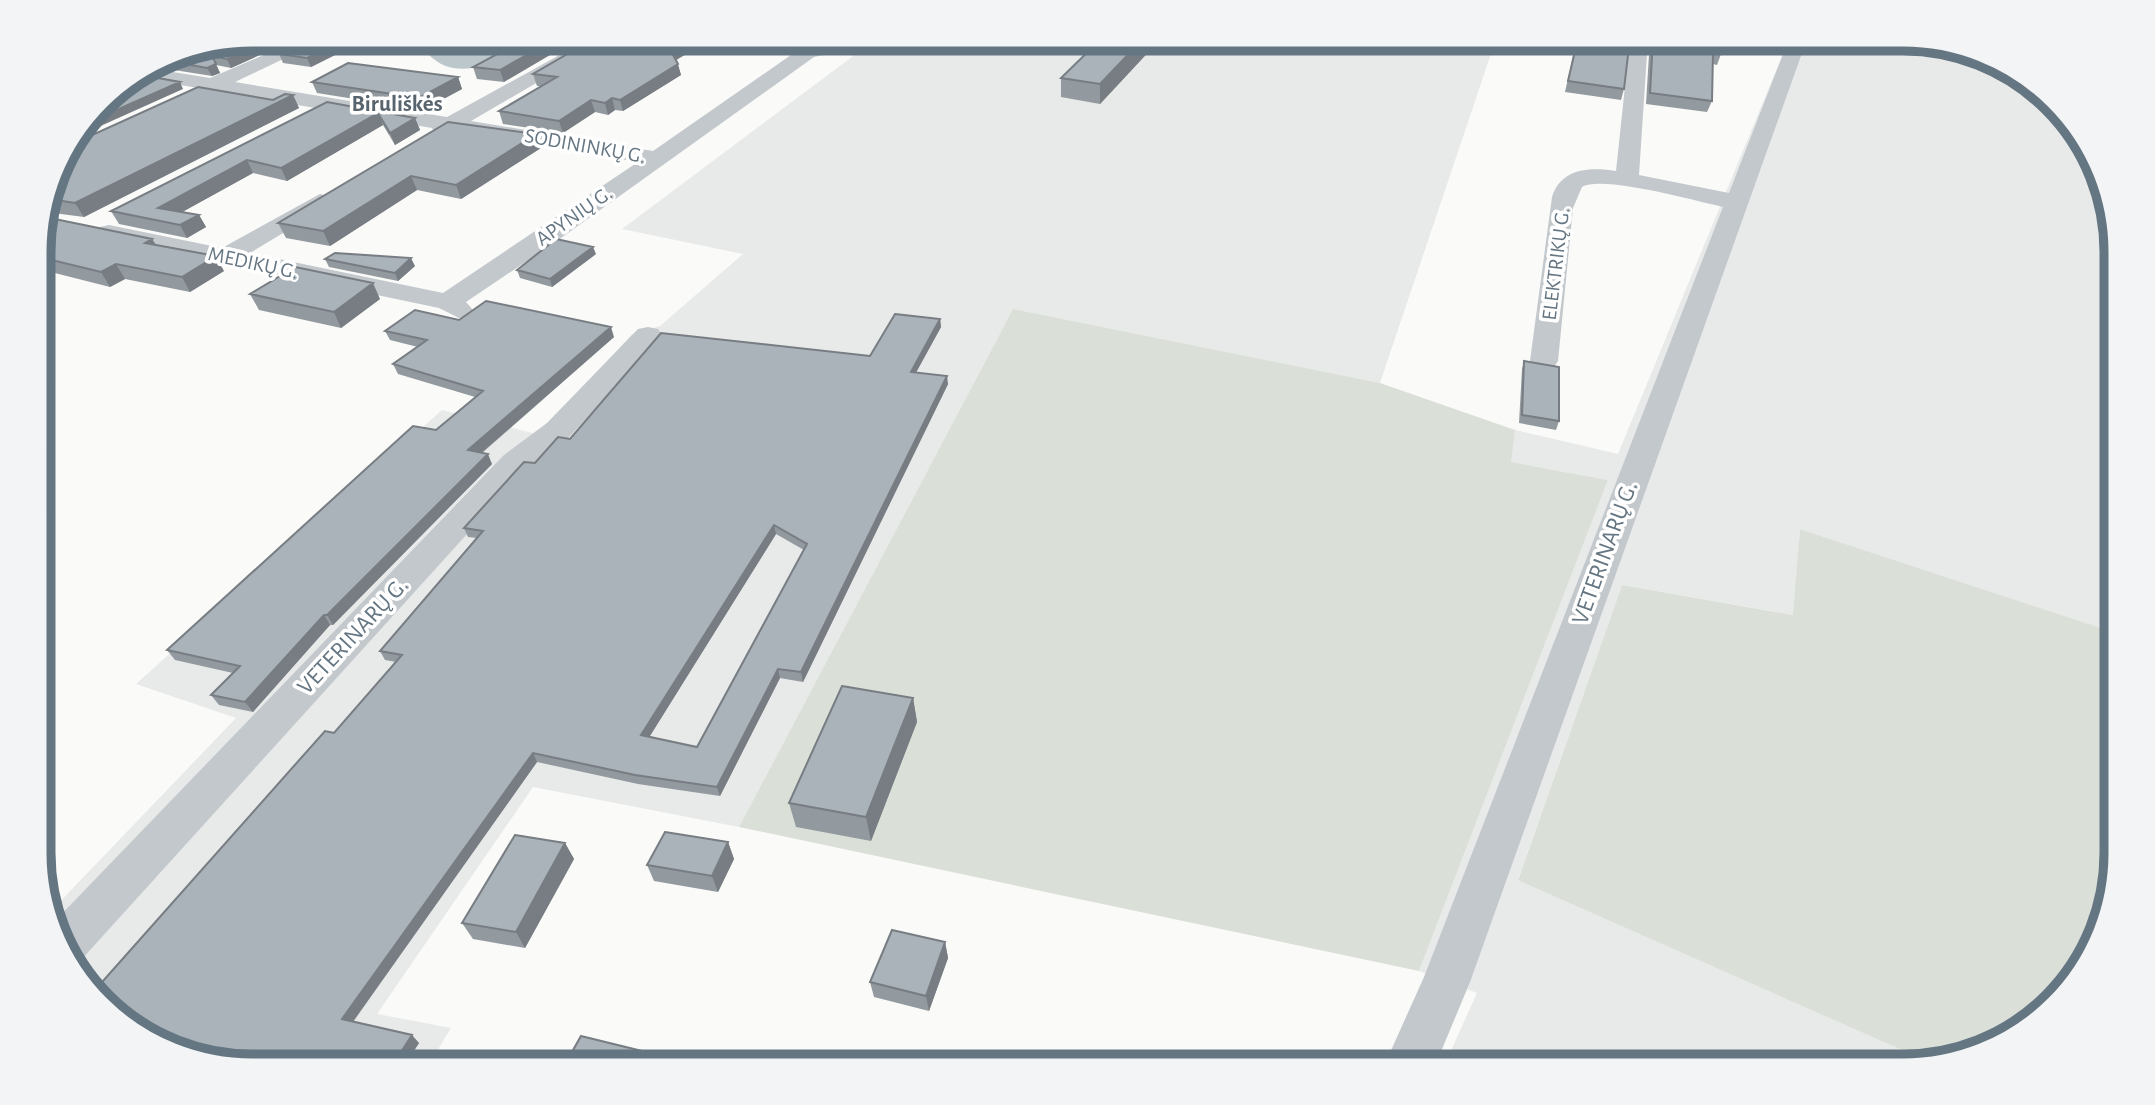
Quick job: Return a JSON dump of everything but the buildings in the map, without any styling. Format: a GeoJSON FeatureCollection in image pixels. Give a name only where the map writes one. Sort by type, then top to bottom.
{"type":"FeatureCollection","features":[{"type":"Feature","properties":{"kind":"street"},"geometry":{"type":"LineString","coordinates":[[177,102],[287,51]]}},
{"type":"Feature","properties":{"kind":"street"},"geometry":{"type":"LineString","coordinates":[[415,144],[577,51]]}},
{"type":"Feature","properties":{"kind":"street","name":"APYNIŲ G."},"geometry":{"type":"LineString","coordinates":[[453,306],[655,158],[808,52],[814,51]]}},
{"type":"Feature","properties":{"kind":"street"},"geometry":{"type":"LineString","coordinates":[[1627,180],[1638,51]]}},
{"type":"Feature","properties":{"kind":"street","name":"VETERINARŲ G."},"geometry":{"type":"LineString","coordinates":[[1414,1054],[1446,982],[1793,51]]}},
{"type":"Feature","properties":{"kind":"street","name":"SODININKŲ G."},"geometry":{"type":"LineString","coordinates":[[156,75],[655,158]]}},
{"type":"Feature","properties":{"kind":"street"},"geometry":{"type":"LineString","coordinates":[[295,122],[331,103]]}},
{"type":"Feature","properties":{"kind":"street","name":"ELEKTRIKŲ G."},"geometry":{"type":"LineString","coordinates":[[1544,361],[1561,208],[1568,187],[1580,178],[1601,176],[1737,202]]}},
{"type":"Feature","properties":{"kind":"street"},"geometry":{"type":"LineString","coordinates":[[225,257],[344,187]]}},
{"type":"Feature","properties":{"kind":"street","name":"MEDIKŲ G."},"geometry":{"type":"LineString","coordinates":[[124,209],[87,228],[453,306]]}},
{"type":"Feature","properties":{"kind":"street","name":"VETERINARŲ G."},"geometry":{"type":"LineString","coordinates":[[70,939],[514,462],[558,430],[648,335]]}},
{"type":"Feature","properties":{"kind":"shaded area"},"geometry":{"type":"Polygon","coordinates":[[[429,51],[515,51],[498,60],[469,68],[441,64],[428,54],[429,51]]]}},
{"type":"Feature","properties":{"kind":"shaded area"},"geometry":{"type":"Polygon","coordinates":[[[860,51],[1492,51],[1380,383],[1013,309],[739,827],[533,787],[377,1014],[451,1028],[435,1054],[225,1053],[187,1044],[163,1034],[119,1004],[101,986],[71,942],[58,904],[236,718],[136,684],[442,410],[540,435],[632,334],[660,326],[743,254],[622,229],[860,51]]]}},
{"type":"Feature","properties":{"kind":"shaded area"},"geometry":{"type":"Polygon","coordinates":[[[1784,51],[1930,52],[1955,58],[1992,71],[2026,92],[2063,129],[2089,175],[2103,225],[2104,629],[1800,529],[1794,615],[1622,585],[1518,879],[1911,1054],[1449,1054],[1477,993],[1419,971],[1608,480],[1510,462],[1515,430],[1618,454],[1784,51]]]}},
{"type":"Feature","properties":{"kind":"shaded area"},"geometry":{"type":"Polygon","coordinates":[[[1013,309],[1380,383],[1515,430],[1511,462],[1608,480],[1419,971],[739,827],[1013,309]]]}},
{"type":"Feature","properties":{"kind":"shaded area"},"geometry":{"type":"Polygon","coordinates":[[[1800,529],[2104,629],[2104,854],[2103,880],[2097,905],[2084,942],[2054,986],[2036,1004],[1992,1034],[1968,1044],[1911,1054],[1518,880],[1622,585],[1793,615],[1800,529]]]}},
{"type":"Feature","properties":{"kind":"district","name":"Biruliškės"},"geometry":{"type":"Point","coordinates":[397,104]}}]}
